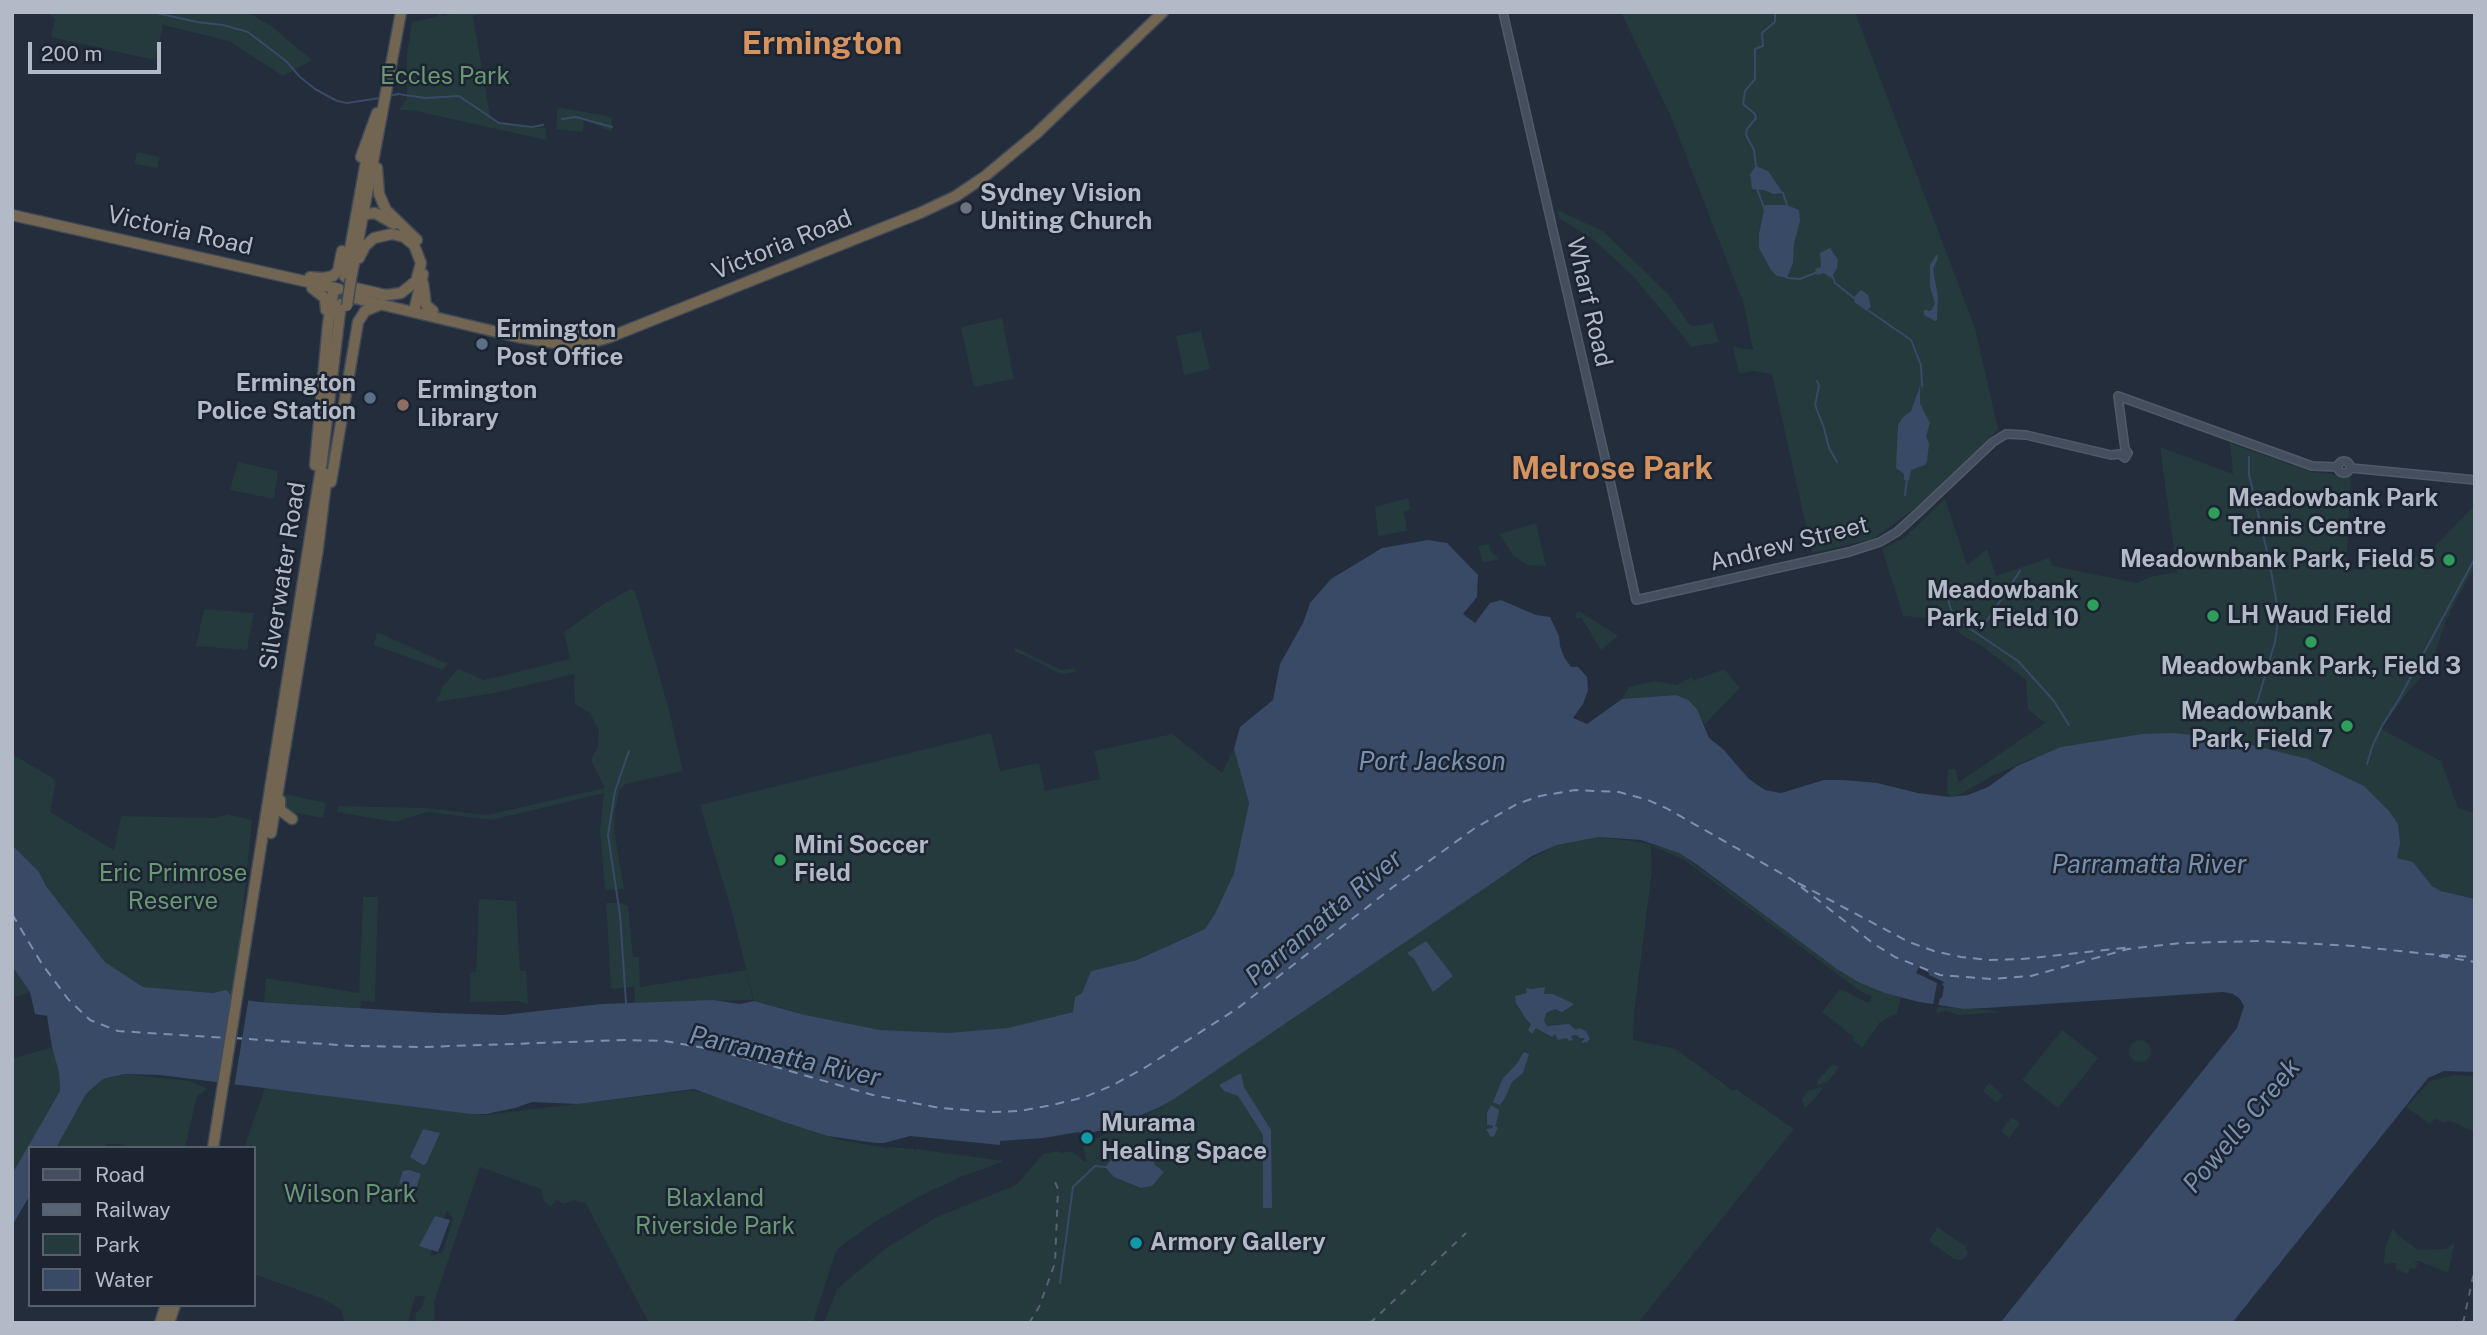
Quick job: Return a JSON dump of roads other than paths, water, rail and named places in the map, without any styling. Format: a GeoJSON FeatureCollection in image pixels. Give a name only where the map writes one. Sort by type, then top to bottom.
{"type":"FeatureCollection","features":[{"type":"Feature","properties":{"kind":"highway","name":"Silverwater Road"},"geometry":{"type":"LineString","coordinates":[[220,1146],[314,514],[353,226],[377,140],[392,49],[395,12]]}},
{"type":"Feature","properties":{"kind":"highway","name":"Silverwater Road"},"geometry":{"type":"LineString","coordinates":[[213,1146],[270,839],[320,538],[344,291],[363,214],[377,113],[401,12]]}},
{"type":"Feature","properties":{"kind":"highway","name":"Victoria Road"},"geometry":{"type":"LineString","coordinates":[[12,221],[312,288],[344,291],[383,304],[433,311],[540,334],[572,337],[600,335],[903,214],[951,192],[1031,133],[1156,12]]}},
{"type":"Feature","properties":{"kind":"highway","name":"Victoria Road"},"geometry":{"type":"LineString","coordinates":[[12,215],[228,263],[518,337],[561,344],[590,343],[920,213],[956,196],[1037,133],[1163,12]]}},
{"type":"Feature","properties":{"kind":"highway"},"geometry":{"type":"LineString","coordinates":[[368,165],[382,201],[397,222],[418,242],[424,254],[422,280],[415,309]]}},
{"type":"Feature","properties":{"kind":"highway"},"geometry":{"type":"LineString","coordinates":[[228,263],[328,278],[338,271],[368,165]]}},
{"type":"Feature","properties":{"kind":"highway"},"geometry":{"type":"LineString","coordinates":[[353,226],[363,214],[375,214],[410,233]]}},
{"type":"Feature","properties":{"kind":"highway"},"geometry":{"type":"LineString","coordinates":[[309,276],[344,291],[394,295],[407,290],[418,275],[421,263],[417,251],[410,241],[398,235],[379,235],[369,241],[360,252],[344,291],[328,324]]}},
{"type":"Feature","properties":{"kind":"highway"},"geometry":{"type":"LineString","coordinates":[[147,246],[196,263]]}},
{"type":"Feature","properties":{"kind":"highway"},"geometry":{"type":"LineString","coordinates":[[422,280],[426,304],[433,311]]}},
{"type":"Feature","properties":{"kind":"highway"},"geometry":{"type":"LineString","coordinates":[[312,288],[325,298],[328,324],[314,514]]}},
{"type":"Feature","properties":{"kind":"highway"},"geometry":{"type":"LineString","coordinates":[[320,538],[324,530],[345,386],[358,322],[365,311],[383,304]]}},
{"type":"Feature","properties":{"kind":"highway"},"geometry":{"type":"LineString","coordinates":[[270,839],[278,825],[292,819],[282,813],[279,806],[284,758]]}},
{"type":"Feature","properties":{"kind":"main road","name":"Wharf Road"},"geometry":{"type":"LineString","coordinates":[[1503,12],[1636,600]]}},
{"type":"Feature","properties":{"kind":"main road","name":"Andrew Street"},"geometry":{"type":"LineString","coordinates":[[1636,600],[1849,552],[1880,542],[1919,512],[1993,442],[2006,434],[2018,433],[2122,452],[2118,396],[2312,466],[2338,467],[2345,461],[2351,468],[2475,480]]}},
{"type":"Feature","properties":{"kind":"water"},"geometry":{"type":"Polygon","coordinates":[[[1756,166],[1768,171],[1783,193],[1773,194],[1752,189],[1750,174],[1756,166]]]}},
{"type":"Feature","properties":{"kind":"water"},"geometry":{"type":"Polygon","coordinates":[[[1765,205],[1787,205],[1799,210],[1800,221],[1794,244],[1793,263],[1787,278],[1777,276],[1771,270],[1759,248],[1765,205]]]}},
{"type":"Feature","properties":{"kind":"water"},"geometry":{"type":"Polygon","coordinates":[[[1830,248],[1838,260],[1831,278],[1824,273],[1817,275],[1815,269],[1821,267],[1820,253],[1830,248]]]}},
{"type":"Feature","properties":{"kind":"water"},"geometry":{"type":"Polygon","coordinates":[[[1937,254],[1933,269],[1938,297],[1935,321],[1924,315],[1924,310],[1931,311],[1935,304],[1930,287],[1930,265],[1937,254]]]}},
{"type":"Feature","properties":{"kind":"water"},"geometry":{"type":"Polygon","coordinates":[[[1861,290],[1868,295],[1871,306],[1867,311],[1854,302],[1855,296],[1861,290]]]}},
{"type":"Feature","properties":{"kind":"water"},"geometry":{"type":"Polygon","coordinates":[[[1920,386],[1920,404],[1930,423],[1926,436],[1929,444],[1927,461],[1925,465],[1911,470],[1909,480],[1904,480],[1904,474],[1896,468],[1898,425],[1911,411],[1920,386]]]}},
{"type":"Feature","properties":{"kind":"water","name":"Port Jackson"},"geometry":{"type":"Polygon","coordinates":[[[1428,540],[1447,543],[1478,575],[1477,597],[1463,614],[1475,623],[1490,603],[1501,600],[1536,615],[1550,617],[1559,636],[1564,657],[1571,667],[1578,667],[1587,677],[1588,690],[1583,704],[1573,718],[1587,724],[1622,699],[1676,695],[1688,700],[1697,709],[1709,738],[1723,749],[1749,779],[1765,790],[1781,793],[1824,780],[1843,780],[1877,783],[1950,797],[1968,795],[1988,787],[2017,766],[2061,747],[2142,734],[2171,733],[2219,737],[2308,759],[2364,786],[2390,812],[2398,824],[2400,843],[2397,858],[2413,862],[2432,886],[2441,891],[2475,899],[2475,1072],[2444,1071],[2428,1078],[2232,1323],[2000,1323],[2237,1028],[2244,1006],[2240,999],[2223,992],[1964,1009],[1919,1002],[1860,983],[1837,969],[1679,853],[1641,840],[1599,837],[1557,845],[1532,856],[1174,1099],[1111,1128],[1081,1135],[1079,1132],[1000,1141],[1000,1145],[910,1136],[876,1143],[828,1136],[694,1089],[578,1104],[532,1102],[486,1114],[471,1114],[160,1075],[124,1074],[103,1079],[86,1094],[57,1146],[28,1146],[60,1091],[47,1016],[35,1014],[30,992],[12,966],[12,845],[39,872],[46,886],[105,962],[143,987],[213,993],[226,990],[234,998],[259,1002],[503,1015],[601,1004],[713,1000],[740,1004],[754,1001],[805,1015],[880,1030],[948,1033],[1008,1028],[1073,1012],[1075,997],[1082,993],[1091,971],[1137,960],[1205,929],[1215,914],[1234,873],[1249,803],[1234,749],[1240,727],[1273,700],[1280,664],[1303,623],[1310,603],[1331,579],[1382,548],[1428,540]]]}},
{"type":"Feature","properties":{"kind":"water"},"geometry":{"type":"Polygon","coordinates":[[[1426,941],[1453,976],[1433,992],[1414,959],[1407,953],[1426,941]]]}},
{"type":"Feature","properties":{"kind":"water"},"geometry":{"type":"Polygon","coordinates":[[[1545,987],[1544,994],[1553,994],[1574,1004],[1562,1012],[1555,1009],[1546,1013],[1544,1021],[1547,1026],[1569,1024],[1576,1030],[1579,1028],[1586,1031],[1590,1039],[1587,1042],[1581,1043],[1585,1038],[1576,1035],[1571,1036],[1573,1040],[1558,1040],[1555,1034],[1552,1037],[1536,1028],[1532,1034],[1528,1030],[1531,1024],[1516,1003],[1515,996],[1527,993],[1526,988],[1545,987]]]}},
{"type":"Feature","properties":{"kind":"water"},"geometry":{"type":"Polygon","coordinates":[[[1524,1052],[1529,1054],[1523,1073],[1512,1082],[1500,1105],[1493,1102],[1503,1078],[1524,1052]]]}},
{"type":"Feature","properties":{"kind":"water"},"geometry":{"type":"Polygon","coordinates":[[[1241,1073],[1244,1087],[1271,1130],[1272,1208],[1263,1208],[1263,1135],[1238,1096],[1224,1091],[1219,1085],[1241,1073]]]}},
{"type":"Feature","properties":{"kind":"water"},"geometry":{"type":"Polygon","coordinates":[[[1491,1105],[1499,1110],[1494,1125],[1498,1128],[1491,1137],[1486,1129],[1493,1128],[1492,1125],[1487,1125],[1487,1113],[1491,1105]]]}},
{"type":"Feature","properties":{"kind":"water"},"geometry":{"type":"Polygon","coordinates":[[[423,1129],[440,1133],[426,1164],[423,1165],[410,1157],[423,1129]]]}},
{"type":"Feature","properties":{"kind":"water","name":"Port Jackson"},"geometry":{"type":"Polygon","coordinates":[[[28,1146],[28,1198],[12,1226],[12,1174],[28,1146]]]}},
{"type":"Feature","properties":{"kind":"water"},"geometry":{"type":"Polygon","coordinates":[[[1127,1151],[1151,1153],[1155,1165],[1164,1172],[1152,1186],[1141,1188],[1114,1177],[1105,1167],[1116,1155],[1127,1151]]]}},
{"type":"Feature","properties":{"kind":"water"},"geometry":{"type":"Polygon","coordinates":[[[403,1171],[421,1174],[415,1191],[399,1183],[403,1171]]]}},
{"type":"Feature","properties":{"kind":"water"},"geometry":{"type":"Polygon","coordinates":[[[435,1216],[450,1220],[438,1252],[419,1246],[435,1216]]]}},
{"type":"Feature","properties":{"kind":"waterway"},"geometry":{"type":"LineString","coordinates":[[152,12],[248,32],[286,61],[315,89],[337,101],[347,103],[380,98]]}},
{"type":"Feature","properties":{"kind":"waterway"},"geometry":{"type":"LineString","coordinates":[[1756,166],[1754,150],[1746,135],[1747,129],[1756,118],[1743,104],[1745,91],[1755,79],[1755,49],[1763,46],[1762,33],[1775,22],[1775,12]]}},
{"type":"Feature","properties":{"kind":"waterway"},"geometry":{"type":"LineString","coordinates":[[389,96],[459,96],[499,123],[532,127],[543,125]]}},
{"type":"Feature","properties":{"kind":"waterway"},"geometry":{"type":"LineString","coordinates":[[562,119],[576,117],[612,127]]}},
{"type":"Feature","properties":{"kind":"waterway"},"geometry":{"type":"LineString","coordinates":[[1757,189],[1765,210]]}},
{"type":"Feature","properties":{"kind":"waterway"},"geometry":{"type":"LineString","coordinates":[[1783,193],[1787,205]]}},
{"type":"Feature","properties":{"kind":"waterway"},"geometry":{"type":"LineString","coordinates":[[1787,278],[1800,279],[1818,272]]}},
{"type":"Feature","properties":{"kind":"waterway"},"geometry":{"type":"LineString","coordinates":[[1832,275],[1835,283],[1854,298]]}},
{"type":"Feature","properties":{"kind":"waterway"},"geometry":{"type":"LineString","coordinates":[[1869,311],[1911,340],[1921,365],[1922,386]]}},
{"type":"Feature","properties":{"kind":"waterway"},"geometry":{"type":"LineString","coordinates":[[1817,381],[1819,386],[1815,405],[1829,448],[1837,462]]}},
{"type":"Feature","properties":{"kind":"waterway"},"geometry":{"type":"LineString","coordinates":[[2249,457],[2249,475],[2279,615],[2275,642],[2251,723]]}},
{"type":"Feature","properties":{"kind":"waterway"},"geometry":{"type":"LineString","coordinates":[[1905,495],[1907,478]]}},
{"type":"Feature","properties":{"kind":"waterway"},"geometry":{"type":"LineString","coordinates":[[2367,764],[2382,726],[2475,558]]}},
{"type":"Feature","properties":{"kind":"waterway"},"geometry":{"type":"LineString","coordinates":[[1984,625],[2020,571]]}},
{"type":"Feature","properties":{"kind":"waterway"},"geometry":{"type":"LineString","coordinates":[[1944,588],[1952,612],[1963,624],[2018,661],[2054,701],[2069,725]]}},
{"type":"Feature","properties":{"kind":"waterway"},"geometry":{"type":"LineString","coordinates":[[626,1003],[620,915],[608,835],[615,791],[629,751]]}},
{"type":"Feature","properties":{"kind":"waterway"},"geometry":{"type":"LineString","coordinates":[[1060,1283],[1073,1187],[1095,1166],[1105,1167]]}},
{"type":"Feature","properties":{"kind":"tunnel"},"geometry":{"type":"LineString","coordinates":[[338,294],[354,298]]}},
{"type":"Feature","properties":{"kind":"railway"},"geometry":{"type":"LineString","coordinates":[[1029,1323],[1039,1307],[1055,1263],[1058,1189],[1053,1177]]}},
{"type":"Feature","properties":{"kind":"railway"},"geometry":{"type":"LineString","coordinates":[[1370,1323],[1466,1233]]}},
{"type":"Feature","properties":{"kind":"railway"},"geometry":{"type":"LineString","coordinates":[[2463,1323],[2475,1268]]}},
{"type":"Feature","properties":{"kind":"place","name":"Sydney Vision Uniting Church"},"geometry":{"type":"Point","coordinates":[966,208]}},
{"type":"Feature","properties":{"kind":"place","name":"Ermington Post Office"},"geometry":{"type":"Point","coordinates":[482,344]}},
{"type":"Feature","properties":{"kind":"place","name":"Ermington Police Station"},"geometry":{"type":"Point","coordinates":[370,398]}},
{"type":"Feature","properties":{"kind":"place","name":"Ermington Library"},"geometry":{"type":"Point","coordinates":[403,405]}},
{"type":"Feature","properties":{"kind":"place","name":"Meadowbank Park Tennis Centre"},"geometry":{"type":"Point","coordinates":[2214,513]}},
{"type":"Feature","properties":{"kind":"place","name":"Meadownbank Park, Field 5"},"geometry":{"type":"Point","coordinates":[2449,560]}},
{"type":"Feature","properties":{"kind":"place","name":"Meadowbank Park, Field 10"},"geometry":{"type":"Point","coordinates":[2093,605]}},
{"type":"Feature","properties":{"kind":"place","name":"LH Waud Field"},"geometry":{"type":"Point","coordinates":[2213,616]}},
{"type":"Feature","properties":{"kind":"place","name":"Meadowbank Park, Field 3"},"geometry":{"type":"Point","coordinates":[2311,642]}},
{"type":"Feature","properties":{"kind":"place","name":"Meadowbank Park, Field 7"},"geometry":{"type":"Point","coordinates":[2347,726]}},
{"type":"Feature","properties":{"kind":"place","name":"Mini Soccer Field"},"geometry":{"type":"Point","coordinates":[780,860]}},
{"type":"Feature","properties":{"kind":"place","name":"Murama Healing Space"},"geometry":{"type":"Point","coordinates":[1087,1138]}},
{"type":"Feature","properties":{"kind":"place","name":"Armory Gallery"},"geometry":{"type":"Point","coordinates":[1136,1243]}},
{"type":"Feature","properties":{"kind":"district","name":"Ermington"},"geometry":{"type":"Point","coordinates":[822,44]}},
{"type":"Feature","properties":{"kind":"district","name":"Melrose Park"},"geometry":{"type":"Point","coordinates":[1612,469]}},
{"type":"Feature","properties":{"kind":"park label","name":"Eccles Park"},"geometry":{"type":"Point","coordinates":[445,77]}},
{"type":"Feature","properties":{"kind":"park label","name":"Eric Primrose Reserve"},"geometry":{"type":"Point","coordinates":[173,888]}},
{"type":"Feature","properties":{"kind":"park label","name":"Wilson Park"},"geometry":{"type":"Point","coordinates":[350,1195]}},
{"type":"Feature","properties":{"kind":"park label","name":"Blaxland Riverside Park"},"geometry":{"type":"Point","coordinates":[715,1213]}},
{"type":"Feature","properties":{"kind":"water label","name":"Parramatta River"},"geometry":{"type":"Point","coordinates":[2149,865]}},
{"type":"Feature","properties":{"kind":"water label","name":"Parramatta River"},"geometry":{"type":"Point","coordinates":[1324,918]}},
{"type":"Feature","properties":{"kind":"water label","name":"Parramatta River"},"geometry":{"type":"Point","coordinates":[785,1057]}},
{"type":"Feature","properties":{"kind":"water label","name":"Powells Creek"},"geometry":{"type":"Point","coordinates":[2242,1126]}}]}
